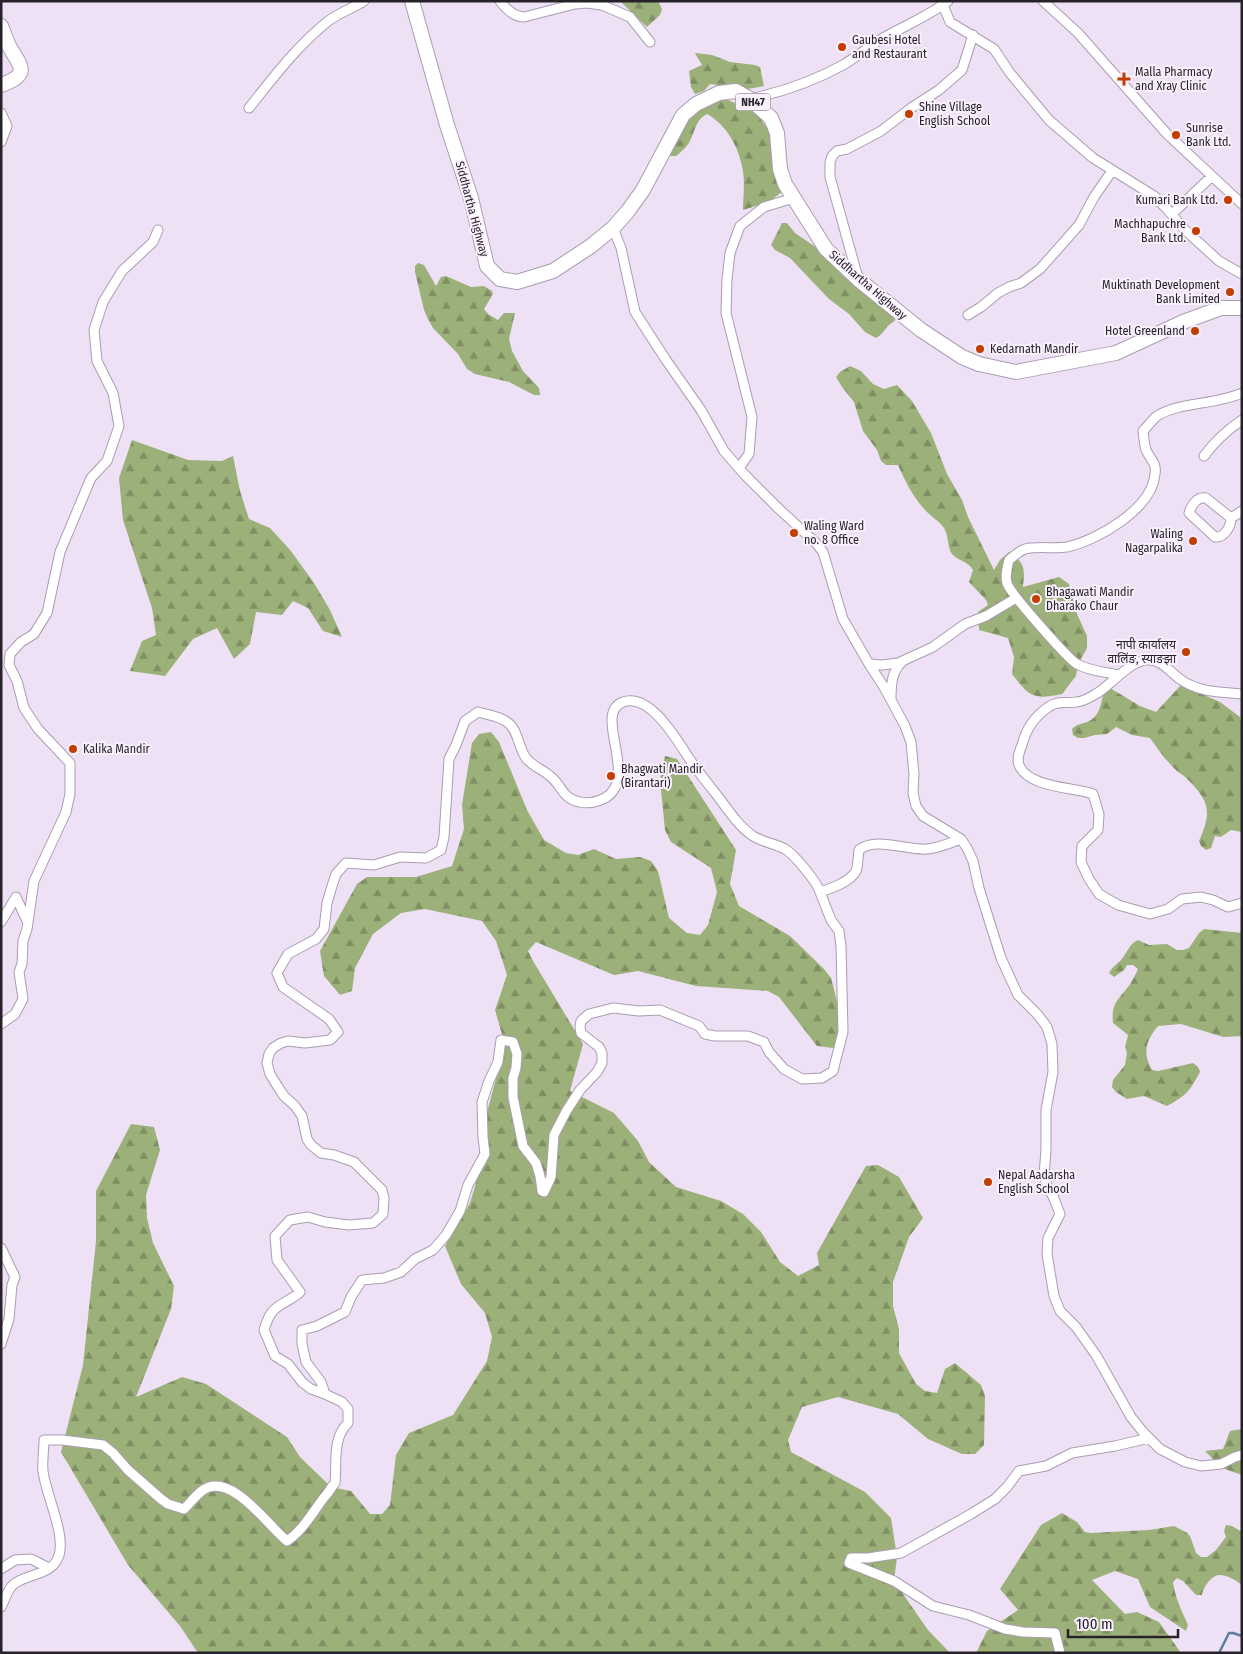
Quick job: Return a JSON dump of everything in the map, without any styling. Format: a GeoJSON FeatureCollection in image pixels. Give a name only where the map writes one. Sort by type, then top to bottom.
{"type":"FeatureCollection","features":[{"type":"Feature","properties":{"kind":"highway","name":"Siddhartha Highway"},"geometry":{"type":"LineString","coordinates":[[412,1],[447,125],[471,198],[487,266],[500,280],[518,282],[553,271],[591,246],[613,228],[643,190],[683,115],[696,104],[719,93],[736,92],[750,99],[771,118],[777,133],[780,169],[785,184],[826,249],[859,280],[921,330],[962,357],[986,366],[1016,372],[1116,354],[1183,322],[1222,308],[1242,308]]}},
{"type":"Feature","properties":{"kind":"highway"},"geometry":{"type":"LineString","coordinates":[[1,26],[8,44],[21,64],[20,74],[12,81],[1,85]]}},
{"type":"Feature","properties":{"kind":"street"},"geometry":{"type":"LineString","coordinates":[[249,108],[286,61],[328,20],[364,1]]}},
{"type":"Feature","properties":{"kind":"street"},"geometry":{"type":"LineString","coordinates":[[500,1],[508,10],[519,17],[586,2],[602,5],[630,17],[650,42]]}},
{"type":"Feature","properties":{"kind":"street"},"geometry":{"type":"LineString","coordinates":[[1043,1],[1078,33],[1167,134],[1242,204]]}},
{"type":"Feature","properties":{"kind":"street"},"geometry":{"type":"LineString","coordinates":[[750,99],[808,82],[844,65],[878,41],[914,23],[945,3],[950,22],[994,49],[1010,73],[1049,120],[1093,158],[1154,196],[1185,230],[1219,261],[1242,274]]}},
{"type":"Feature","properties":{"kind":"street"},"geometry":{"type":"LineString","coordinates":[[859,280],[830,177],[832,156],[836,151],[847,149],[881,130],[962,70],[973,35]]}},
{"type":"Feature","properties":{"kind":"street"},"geometry":{"type":"LineString","coordinates":[[1,113],[7,126],[1,142]]}},
{"type":"Feature","properties":{"kind":"street"},"geometry":{"type":"LineString","coordinates":[[968,315],[998,293],[1021,283],[1040,269],[1079,225],[1094,196],[1112,171]]}},
{"type":"Feature","properties":{"kind":"street"},"geometry":{"type":"LineString","coordinates":[[1172,214],[1212,176]]}},
{"type":"Feature","properties":{"kind":"street"},"geometry":{"type":"LineString","coordinates":[[739,468],[749,454],[752,417],[726,313],[730,253],[740,226],[764,207],[794,198]]}},
{"type":"Feature","properties":{"kind":"street"},"geometry":{"type":"LineString","coordinates":[[613,228],[621,248],[635,312],[700,410],[724,451],[778,509],[816,543],[823,552],[843,618],[891,700],[911,742],[914,774],[913,793],[916,806],[923,816],[961,839],[973,861],[979,888],[1001,958],[1018,995],[1047,1027],[1052,1044],[1053,1072],[1046,1110],[1044,1175],[1048,1189],[1060,1214],[1048,1238],[1047,1254],[1054,1296],[1060,1311],[1076,1327],[1096,1355],[1131,1417],[1160,1449],[1185,1462],[1202,1466],[1221,1464],[1242,1455]]}},
{"type":"Feature","properties":{"kind":"street"},"geometry":{"type":"LineString","coordinates":[[1,1024],[16,1014],[23,999],[19,972],[22,964],[23,941],[27,929],[34,881],[66,812],[70,794],[70,763],[38,729],[24,708],[17,681],[5,666],[10,654],[21,642],[34,634],[47,614],[60,552],[90,478],[107,461],[119,426],[113,393],[97,361],[94,330],[103,302],[122,272],[153,242],[158,230]]}},
{"type":"Feature","properties":{"kind":"street"},"geometry":{"type":"LineString","coordinates":[[1118,675],[1076,664],[1063,652],[1016,598],[1007,584],[1006,572],[1009,560],[1024,549],[1065,547],[1082,543],[1103,533],[1132,514],[1150,490],[1155,474],[1154,461],[1146,450],[1143,431],[1157,416],[1179,408],[1230,398],[1242,393]]}},
{"type":"Feature","properties":{"kind":"street"},"geometry":{"type":"LineString","coordinates":[[1204,456],[1213,443],[1232,426],[1242,420]]}},
{"type":"Feature","properties":{"kind":"street"},"geometry":{"type":"LineString","coordinates":[[1202,497],[1206,498],[1231,518],[1231,523],[1222,536],[1214,537],[1189,513],[1198,498],[1202,497]]}},
{"type":"Feature","properties":{"kind":"street"},"geometry":{"type":"LineString","coordinates":[[1231,518],[1242,511]]}},
{"type":"Feature","properties":{"kind":"street"},"geometry":{"type":"LineString","coordinates":[[869,664],[888,664],[904,660],[933,648],[965,624],[986,616],[1016,598]]}},
{"type":"Feature","properties":{"kind":"street"},"geometry":{"type":"LineString","coordinates":[[891,700],[891,686],[894,673],[897,666],[904,660]]}},
{"type":"Feature","properties":{"kind":"street"},"geometry":{"type":"LineString","coordinates":[[1242,694],[1201,690],[1180,680],[1169,669],[1155,661],[1147,660],[1118,675],[1096,694],[1076,702],[1060,702],[1052,705],[1038,716],[1025,734],[1018,756],[1019,766],[1028,776],[1041,782],[1094,794],[1100,814],[1098,830],[1082,846],[1081,862],[1099,894],[1118,905],[1150,914],[1168,909],[1182,899],[1201,897],[1228,907],[1242,903]]}},
{"type":"Feature","properties":{"kind":"street"},"geometry":{"type":"LineString","coordinates":[[1,1607],[12,1585],[23,1578],[49,1568],[57,1561],[61,1551],[55,1513],[43,1472],[44,1440],[62,1440],[103,1445],[113,1452],[128,1470],[161,1499],[168,1504],[184,1509],[204,1489],[218,1486],[237,1494],[250,1504],[287,1541],[298,1534],[328,1493],[335,1483],[337,1464],[335,1455],[343,1428],[348,1423],[348,1409],[342,1402],[311,1389],[302,1382],[288,1364],[275,1356],[264,1330],[269,1316],[274,1309],[294,1298],[300,1292],[277,1260],[275,1236],[290,1220],[308,1218],[348,1225],[374,1223],[383,1214],[384,1198],[382,1190],[354,1162],[334,1154],[321,1153],[311,1145],[302,1116],[284,1096],[270,1074],[267,1063],[269,1054],[273,1048],[281,1043],[288,1041],[305,1043],[330,1040],[338,1032],[329,1019],[283,987],[277,973],[288,954],[316,939],[324,929],[327,902],[336,874],[346,863],[374,865],[400,857],[426,858],[441,850],[444,837],[449,758],[466,721],[478,712],[498,717],[508,722],[527,760],[552,778],[562,793],[570,800],[592,803],[610,795],[615,788],[618,778],[620,767],[613,736],[614,711],[618,705],[624,702],[631,701],[641,704],[663,721],[692,763],[739,824],[754,837],[787,850],[817,882],[831,920],[839,931],[841,946],[843,1032],[833,1071],[822,1078],[802,1079],[784,1069],[768,1052],[764,1042],[748,1036],[715,1036],[705,1034],[698,1026],[660,1010],[639,1011],[613,1008],[588,1014],[581,1021],[581,1033],[599,1048],[602,1053],[602,1063],[597,1072],[580,1090],[554,1135],[551,1177],[544,1192],[542,1191],[536,1163],[523,1146],[513,1096],[513,1078],[517,1054],[513,1042],[502,1040],[498,1062],[482,1102],[485,1154],[468,1185],[460,1211],[446,1235],[433,1250],[415,1259],[401,1272],[384,1278],[362,1280],[350,1297],[345,1312],[317,1326],[302,1330],[302,1344],[306,1362],[321,1382],[325,1394]]}},
{"type":"Feature","properties":{"kind":"street"},"geometry":{"type":"LineString","coordinates":[[820,892],[844,882],[856,871],[859,850],[864,846],[874,844],[926,849],[944,846],[961,839]]}},
{"type":"Feature","properties":{"kind":"street"},"geometry":{"type":"LineString","coordinates":[[1,922],[16,897],[28,921]]}},
{"type":"Feature","properties":{"kind":"street"},"geometry":{"type":"LineString","coordinates":[[1,1248],[15,1276],[12,1285],[10,1319],[1,1344]]}},
{"type":"Feature","properties":{"kind":"street"},"geometry":{"type":"LineString","coordinates":[[1060,1653],[1055,1633],[1023,1632],[1005,1629],[969,1615],[934,1606],[894,1580],[849,1563],[851,1558],[868,1558],[901,1553],[995,1499],[1019,1472],[1046,1466],[1072,1453],[1149,1438]]}},
{"type":"Feature","properties":{"kind":"street"},"geometry":{"type":"LineString","coordinates":[[1,1569],[15,1560],[31,1559],[49,1568]]}},
{"type":"Feature","properties":{"kind":"green space"},"geometry":{"type":"Polygon","coordinates":[[[620,1],[658,1],[662,9],[660,15],[647,27],[620,1]]]}},
{"type":"Feature","properties":{"kind":"green space"},"geometry":{"type":"Polygon","coordinates":[[[695,53],[712,55],[730,62],[760,67],[764,86],[748,89],[710,84],[704,91],[695,94],[691,87],[689,71],[702,65],[695,53]]]}},
{"type":"Feature","properties":{"kind":"green space"},"geometry":{"type":"Polygon","coordinates":[[[724,98],[750,110],[761,120],[772,138],[780,170],[783,191],[769,202],[743,210],[744,176],[739,154],[727,131],[714,119],[707,114],[703,116],[696,126],[689,143],[676,156],[670,156],[665,153],[690,111],[724,98]]]}},
{"type":"Feature","properties":{"kind":"green space"},"geometry":{"type":"Polygon","coordinates":[[[782,223],[787,223],[795,233],[820,250],[844,277],[897,318],[880,336],[876,338],[865,332],[849,314],[829,299],[790,258],[775,250],[771,245],[782,223]]]}},
{"type":"Feature","properties":{"kind":"green space"},"geometry":{"type":"Polygon","coordinates":[[[418,263],[424,265],[436,286],[441,277],[446,276],[471,287],[484,286],[492,291],[493,294],[484,309],[498,320],[504,313],[515,313],[509,339],[512,351],[523,371],[539,388],[540,395],[534,395],[509,382],[475,374],[467,369],[458,354],[433,328],[428,319],[415,272],[415,266],[418,263]]]}},
{"type":"Feature","properties":{"kind":"green space"},"geometry":{"type":"Polygon","coordinates":[[[850,366],[861,371],[873,384],[884,389],[897,385],[912,401],[931,433],[947,474],[962,500],[968,517],[994,570],[1000,560],[1009,552],[1023,566],[1023,587],[1059,577],[1069,584],[1077,614],[1087,636],[1087,648],[1078,664],[1076,676],[1062,694],[1044,697],[1032,695],[1028,692],[1012,674],[1014,657],[1008,638],[979,630],[978,612],[988,605],[986,600],[969,582],[973,570],[952,554],[944,528],[918,501],[898,465],[886,465],[881,461],[877,450],[863,431],[854,402],[836,377],[850,366]]]}},
{"type":"Feature","properties":{"kind":"green space"},"geometry":{"type":"Polygon","coordinates":[[[132,440],[188,460],[222,461],[233,456],[240,491],[249,519],[270,528],[291,551],[314,583],[330,610],[342,637],[323,631],[308,608],[293,601],[282,615],[256,612],[250,644],[234,659],[217,628],[193,639],[165,676],[130,671],[142,641],[156,635],[152,608],[123,520],[119,478],[132,440]]]}},
{"type":"Feature","properties":{"kind":"green space"},"geometry":{"type":"Polygon","coordinates":[[[1181,685],[1220,702],[1240,717],[1242,726],[1242,832],[1231,830],[1221,837],[1215,836],[1211,848],[1206,850],[1199,841],[1207,813],[1203,799],[1192,784],[1166,760],[1150,738],[1132,735],[1116,727],[1107,734],[1078,738],[1073,735],[1072,729],[1095,717],[1104,691],[1110,688],[1140,706],[1156,712],[1181,685]]]}},
{"type":"Feature","properties":{"kind":"green space"},"geometry":{"type":"Polygon","coordinates":[[[491,732],[499,742],[527,810],[544,840],[566,853],[578,855],[594,849],[616,859],[640,857],[651,861],[658,871],[669,918],[687,933],[700,935],[708,925],[717,892],[711,868],[671,842],[665,830],[660,780],[665,756],[677,759],[736,850],[730,884],[739,906],[790,936],[831,978],[840,1013],[841,1049],[817,1046],[779,997],[768,991],[696,986],[638,971],[614,975],[536,942],[528,951],[583,1044],[570,1091],[614,1113],[638,1141],[649,1162],[676,1187],[721,1201],[743,1214],[761,1232],[780,1262],[798,1276],[819,1265],[817,1253],[866,1166],[878,1165],[899,1177],[923,1218],[909,1237],[893,1282],[893,1306],[899,1329],[899,1353],[916,1384],[925,1391],[937,1393],[945,1369],[955,1363],[981,1385],[985,1396],[984,1445],[975,1454],[962,1454],[928,1439],[898,1414],[838,1397],[802,1407],[788,1440],[791,1452],[865,1492],[891,1518],[897,1557],[894,1581],[928,1630],[950,1653],[198,1653],[180,1626],[128,1565],[61,1452],[83,1365],[96,1241],[96,1191],[131,1124],[154,1127],[160,1150],[146,1195],[147,1218],[153,1243],[174,1286],[171,1309],[136,1397],[182,1377],[206,1384],[287,1437],[300,1457],[331,1487],[351,1491],[370,1514],[382,1514],[390,1505],[396,1455],[409,1433],[453,1415],[487,1361],[492,1337],[485,1313],[461,1284],[445,1246],[470,1203],[481,1166],[489,1153],[486,1116],[505,1045],[495,1010],[507,975],[496,941],[482,921],[425,909],[401,913],[373,934],[355,968],[352,991],[340,995],[324,976],[320,951],[357,884],[367,877],[416,877],[452,866],[464,829],[462,805],[472,743],[479,734],[491,732]]]}},
{"type":"Feature","properties":{"kind":"green space"},"geometry":{"type":"Polygon","coordinates":[[[1204,929],[1242,933],[1242,1036],[1223,1037],[1181,1024],[1158,1026],[1148,1042],[1146,1052],[1152,1070],[1158,1071],[1193,1063],[1200,1072],[1187,1092],[1167,1106],[1144,1096],[1127,1099],[1112,1087],[1113,1080],[1125,1065],[1127,1053],[1125,1047],[1128,1035],[1113,1023],[1113,1011],[1116,1003],[1138,969],[1133,965],[1127,965],[1124,970],[1114,977],[1109,973],[1130,946],[1138,940],[1149,945],[1167,944],[1177,950],[1183,950],[1189,948],[1204,929]]]}},
{"type":"Feature","properties":{"kind":"green space"},"geometry":{"type":"Polygon","coordinates":[[[1242,1429],[1242,1475],[1222,1468],[1205,1451],[1223,1449],[1230,1431],[1242,1429]]]}},
{"type":"Feature","properties":{"kind":"green space"},"geometry":{"type":"Polygon","coordinates":[[[1062,1513],[1077,1522],[1085,1532],[1091,1533],[1149,1530],[1174,1526],[1190,1536],[1196,1553],[1201,1557],[1207,1557],[1216,1550],[1226,1537],[1224,1531],[1226,1525],[1232,1526],[1242,1532],[1242,1585],[1229,1577],[1220,1575],[1208,1582],[1202,1595],[1196,1595],[1183,1581],[1177,1578],[1173,1582],[1174,1588],[1188,1625],[1186,1631],[1150,1607],[1138,1579],[1115,1571],[1092,1580],[1125,1614],[1137,1612],[1159,1622],[1181,1653],[976,1653],[987,1631],[1018,1610],[1000,1589],[1041,1525],[1062,1513]]]}},
{"type":"Feature","properties":{"kind":"waterway"},"geometry":{"type":"LineString","coordinates":[[1219,1653],[1229,1633],[1242,1636]]}},
{"type":"Feature","properties":{"kind":"place","name":"Gaubesi Hotel and Restaurant"},"geometry":{"type":"Point","coordinates":[842,47]}},
{"type":"Feature","properties":{"kind":"place","name":"Malla Pharmacy and Xray Clinic"},"geometry":{"type":"Point","coordinates":[1124,79]}},
{"type":"Feature","properties":{"kind":"place","name":"Shine Village English School"},"geometry":{"type":"Point","coordinates":[909,114]}},
{"type":"Feature","properties":{"kind":"place","name":"Sunrise Bank Ltd."},"geometry":{"type":"Point","coordinates":[1176,135]}},
{"type":"Feature","properties":{"kind":"place","name":"Kumari Bank Ltd."},"geometry":{"type":"Point","coordinates":[1228,200]}},
{"type":"Feature","properties":{"kind":"place","name":"Machhapuchre Bank Ltd."},"geometry":{"type":"Point","coordinates":[1196,231]}},
{"type":"Feature","properties":{"kind":"place","name":"Muktinath Development Bank Limited"},"geometry":{"type":"Point","coordinates":[1230,292]}},
{"type":"Feature","properties":{"kind":"place","name":"Hotel Greenland"},"geometry":{"type":"Point","coordinates":[1195,331]}},
{"type":"Feature","properties":{"kind":"place","name":"Kedarnath Mandir"},"geometry":{"type":"Point","coordinates":[980,349]}},
{"type":"Feature","properties":{"kind":"place","name":"Waling Ward no. 8 Office"},"geometry":{"type":"Point","coordinates":[794,533]}},
{"type":"Feature","properties":{"kind":"place","name":"Waling Nagarpalika"},"geometry":{"type":"Point","coordinates":[1193,541]}},
{"type":"Feature","properties":{"kind":"place","name":"Bhagawati Mandir Dharako Chaur"},"geometry":{"type":"Point","coordinates":[1036,599]}},
{"type":"Feature","properties":{"kind":"place","name":"नापी कार्यालय वालिंङ, स्याङझा"},"geometry":{"type":"Point","coordinates":[1186,652]}},
{"type":"Feature","properties":{"kind":"place","name":"Kalika Mandir"},"geometry":{"type":"Point","coordinates":[73,749]}},
{"type":"Feature","properties":{"kind":"place","name":"Bhagwati Mandir (Birantari)"},"geometry":{"type":"Point","coordinates":[611,776]}},
{"type":"Feature","properties":{"kind":"place","name":"Nepal Aadarsha English School"},"geometry":{"type":"Point","coordinates":[988,1182]}}]}
